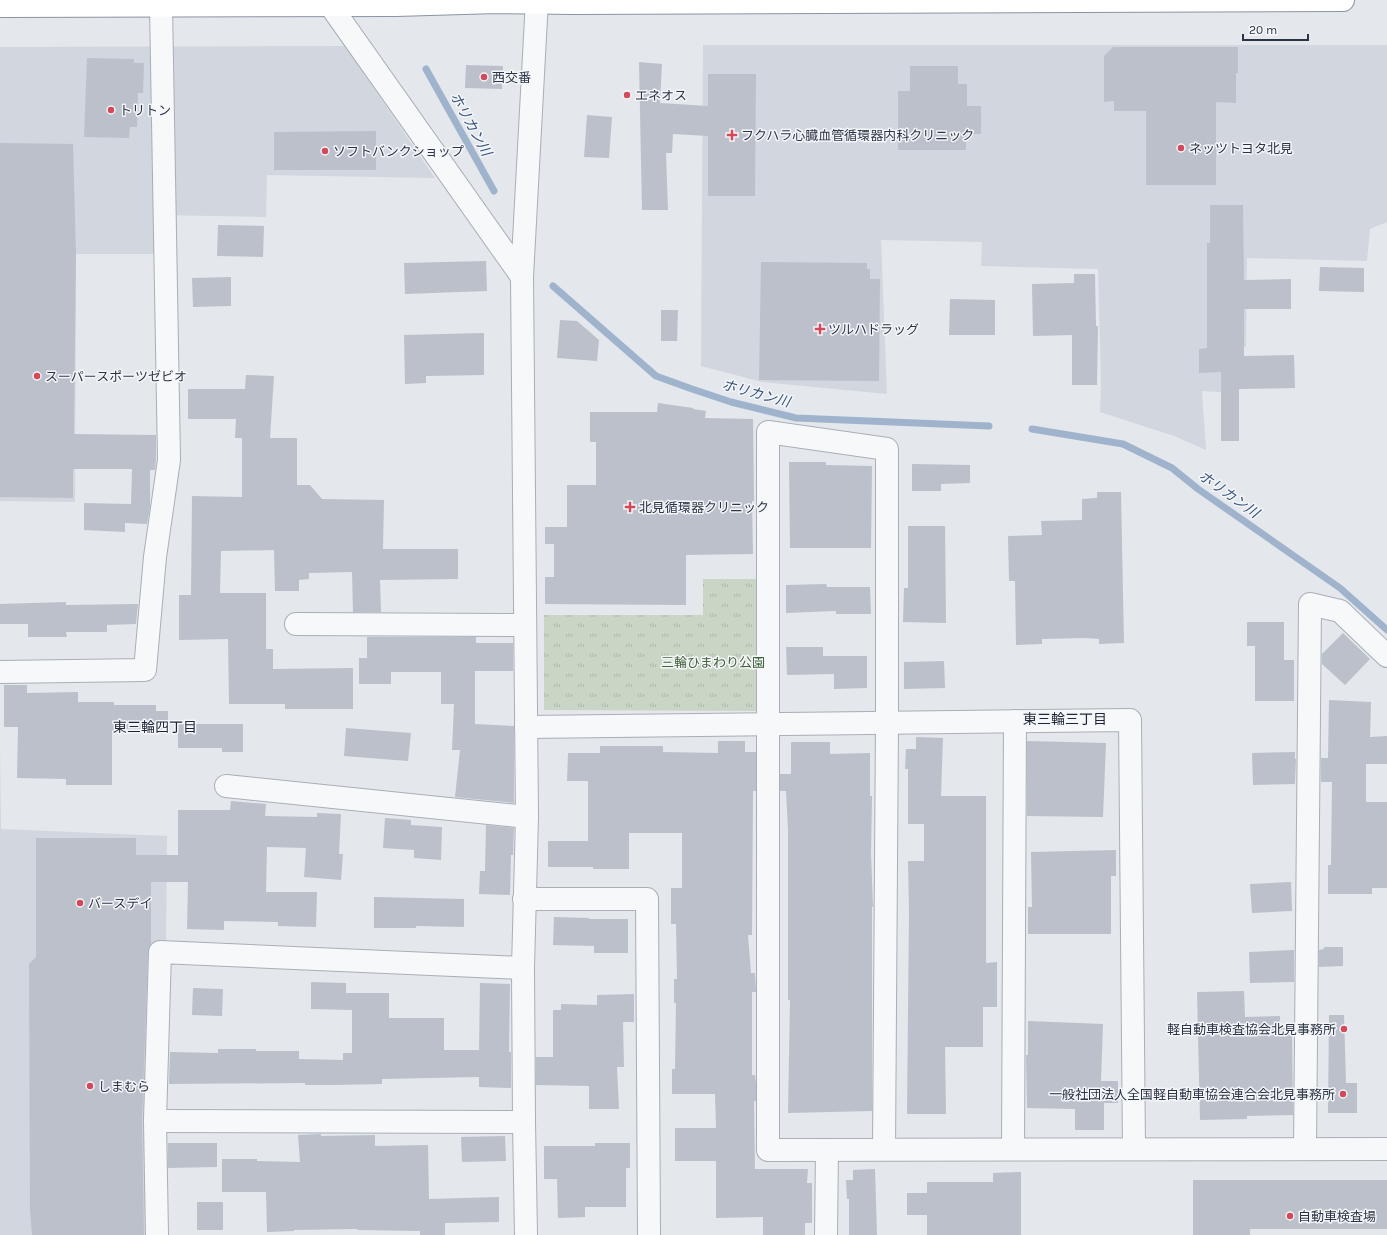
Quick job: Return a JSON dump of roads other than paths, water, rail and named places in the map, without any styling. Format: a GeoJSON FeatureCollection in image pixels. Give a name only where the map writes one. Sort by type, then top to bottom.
{"type":"FeatureCollection","features":[{"type":"Feature","properties":{"kind":"highway"},"geometry":{"type":"LineString","coordinates":[[0,6],[330,5],[497,2],[1343,0]]}},
{"type":"Feature","properties":{"kind":"street"},"geometry":{"type":"LineString","coordinates":[[526,1235],[523,968],[527,817],[522,277],[537,2]]}},
{"type":"Feature","properties":{"kind":"street"},"geometry":{"type":"LineString","coordinates":[[330,5],[522,277]]}},
{"type":"Feature","properties":{"kind":"street"},"geometry":{"type":"LineString","coordinates":[[0,672],[145,670],[155,556],[169,460],[161,6]]}},
{"type":"Feature","properties":{"kind":"street"},"geometry":{"type":"LineString","coordinates":[[884,1150],[887,449],[768,432],[768,1150],[884,1150],[1013,1150],[1134,1149],[1387,1149]]}},
{"type":"Feature","properties":{"kind":"street"},"geometry":{"type":"LineString","coordinates":[[1305,1149],[1310,604],[1340,611],[1387,656]]}},
{"type":"Feature","properties":{"kind":"street"},"geometry":{"type":"LineString","coordinates":[[296,624],[525,625]]}},
{"type":"Feature","properties":{"kind":"street"},"geometry":{"type":"LineString","coordinates":[[526,727],[1130,720],[1134,1149]]}},
{"type":"Feature","properties":{"kind":"street"},"geometry":{"type":"LineString","coordinates":[[1013,1150],[1015,721]]}},
{"type":"Feature","properties":{"kind":"street"},"geometry":{"type":"LineString","coordinates":[[226,786],[527,817]]}},
{"type":"Feature","properties":{"kind":"street"},"geometry":{"type":"LineString","coordinates":[[524,899],[647,899],[649,1235]]}},
{"type":"Feature","properties":{"kind":"street"},"geometry":{"type":"LineString","coordinates":[[157,1235],[155,1121],[160,952],[523,968]]}},
{"type":"Feature","properties":{"kind":"street"},"geometry":{"type":"LineString","coordinates":[[155,1121],[524,1122]]}},
{"type":"Feature","properties":{"kind":"street"},"geometry":{"type":"LineString","coordinates":[[826,1235],[827,1150]]}},
{"type":"Feature","properties":{"kind":"waterway","name":"ホリカン川"},"geometry":{"type":"LineString","coordinates":[[426,69],[494,191]]}},
{"type":"Feature","properties":{"kind":"waterway","name":"ホリカン川"},"geometry":{"type":"LineString","coordinates":[[553,286],[656,376],[731,402],[796,418],[989,426]]}},
{"type":"Feature","properties":{"kind":"waterway","name":"ホリカン川"},"geometry":{"type":"LineString","coordinates":[[1032,429],[1123,444],[1172,468],[1198,489],[1340,588],[1387,630]]}},
{"type":"Feature","properties":{"kind":"place","name":"西交番"},"geometry":{"type":"Point","coordinates":[484,77]}},
{"type":"Feature","properties":{"kind":"place","name":"エネオス"},"geometry":{"type":"Point","coordinates":[627,95]}},
{"type":"Feature","properties":{"kind":"place","name":"トリトン"},"geometry":{"type":"Point","coordinates":[111,110]}},
{"type":"Feature","properties":{"kind":"place","name":"フクハラ心臓血管循環器内科クリニック"},"geometry":{"type":"Point","coordinates":[732,135]}},
{"type":"Feature","properties":{"kind":"place","name":"ネッツトヨタ北見"},"geometry":{"type":"Point","coordinates":[1181,148]}},
{"type":"Feature","properties":{"kind":"place","name":"ソフトバンクショップ"},"geometry":{"type":"Point","coordinates":[325,151]}},
{"type":"Feature","properties":{"kind":"place","name":"ツルハドラッグ"},"geometry":{"type":"Point","coordinates":[820,329]}},
{"type":"Feature","properties":{"kind":"place","name":"スーパースポーツゼビオ"},"geometry":{"type":"Point","coordinates":[37,376]}},
{"type":"Feature","properties":{"kind":"place","name":"北見循環器クリニック"},"geometry":{"type":"Point","coordinates":[630,507]}},
{"type":"Feature","properties":{"kind":"place","name":"バースデイ"},"geometry":{"type":"Point","coordinates":[80,903]}},
{"type":"Feature","properties":{"kind":"place","name":"軽自動車検査協会北見事務所"},"geometry":{"type":"Point","coordinates":[1344,1029]}},
{"type":"Feature","properties":{"kind":"place","name":"しまむら"},"geometry":{"type":"Point","coordinates":[90,1086]}},
{"type":"Feature","properties":{"kind":"place","name":"一般社団法人全国軽自動車協会連合会北見事務所"},"geometry":{"type":"Point","coordinates":[1343,1094]}},
{"type":"Feature","properties":{"kind":"place","name":"自動車検査場"},"geometry":{"type":"Point","coordinates":[1290,1216]}},
{"type":"Feature","properties":{"kind":"district","name":"東三輪三丁目"},"geometry":{"type":"Point","coordinates":[1065,719]}},
{"type":"Feature","properties":{"kind":"district","name":"東三輪四丁目"},"geometry":{"type":"Point","coordinates":[155,727]}},
{"type":"Feature","properties":{"kind":"park label","name":"三輪ひまわり公園"},"geometry":{"type":"Point","coordinates":[713,662]}}]}
